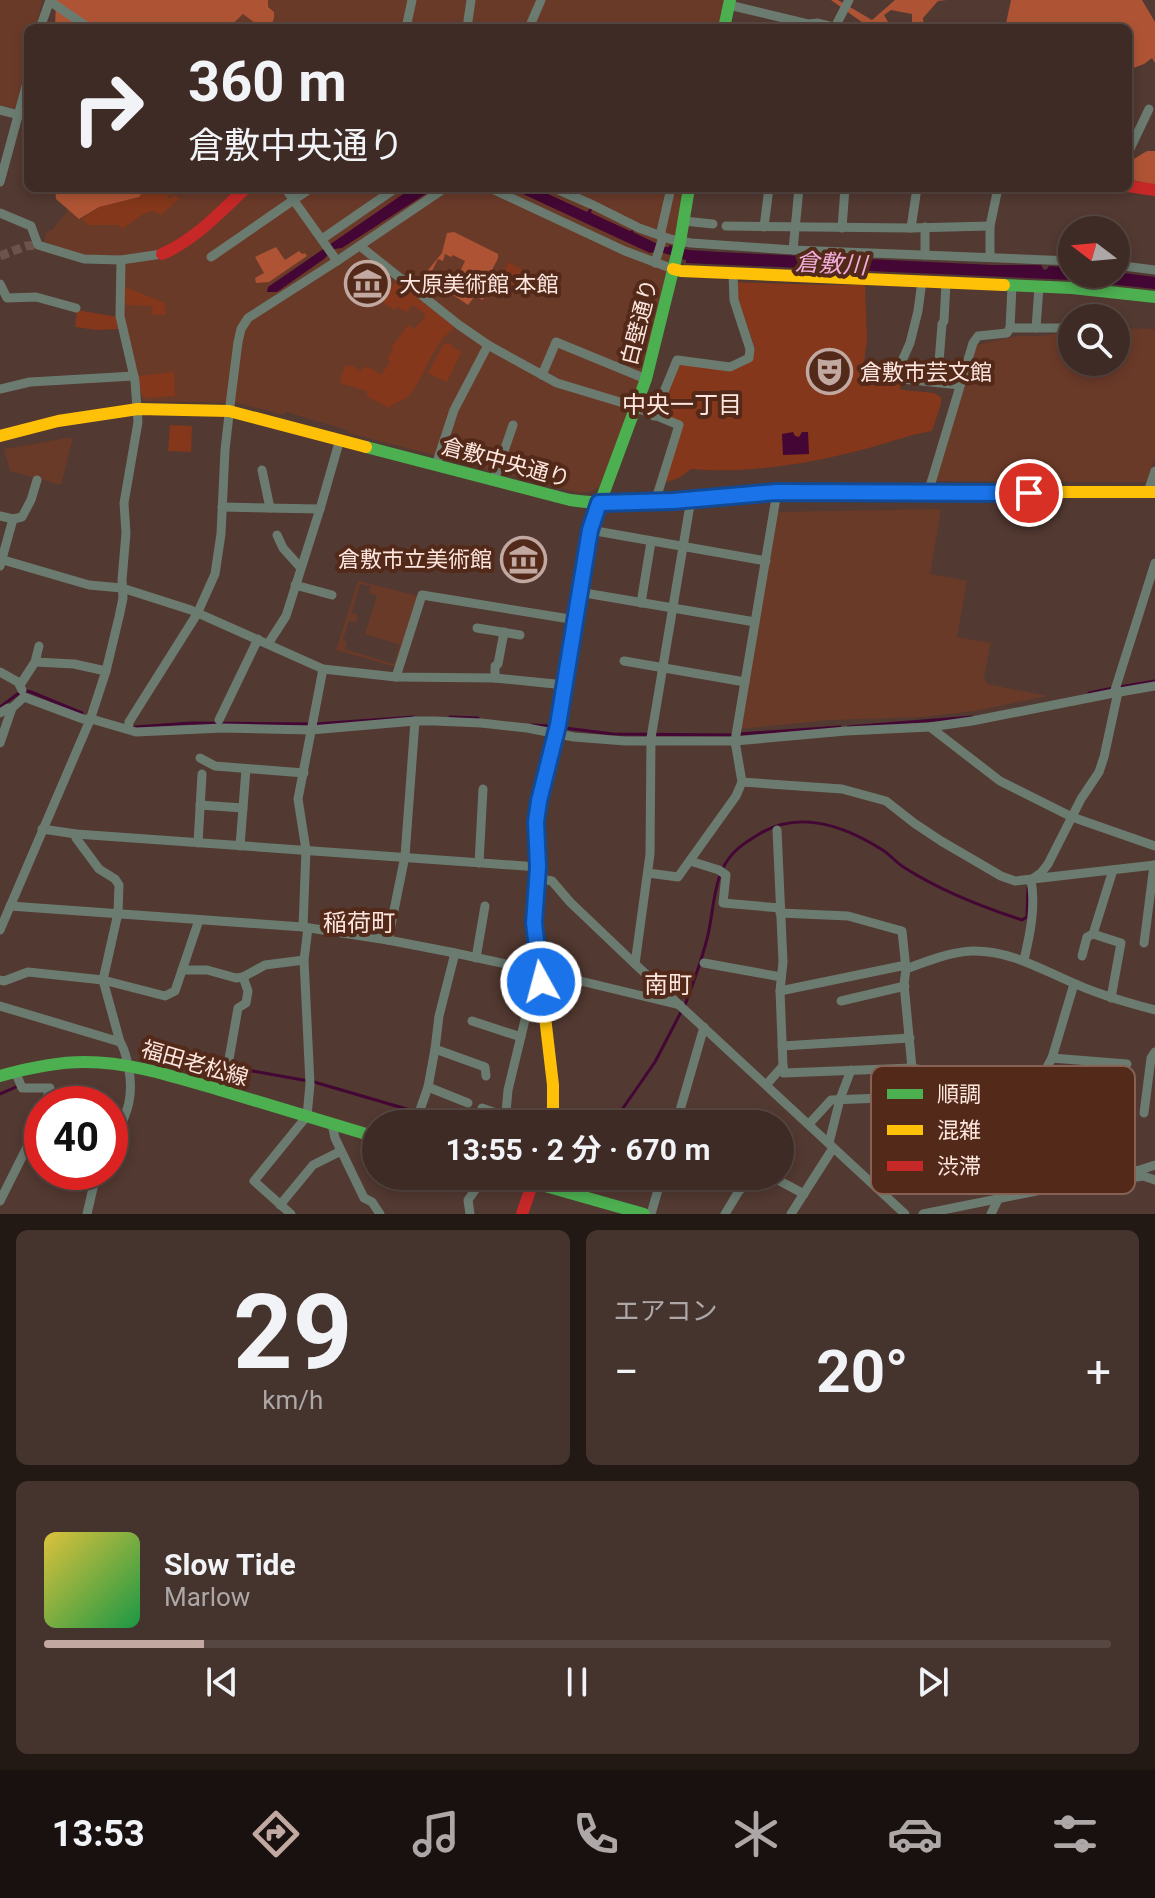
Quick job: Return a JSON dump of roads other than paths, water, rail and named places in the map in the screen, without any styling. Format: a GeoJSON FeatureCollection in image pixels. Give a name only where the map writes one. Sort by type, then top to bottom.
{"type":"FeatureCollection","features":[{"type":"Feature","properties":{"kind":"street"},"geometry":{"type":"LineString","coordinates":[[407,24],[412,0]]}},
{"type":"Feature","properties":{"kind":"street"},"geometry":{"type":"LineString","coordinates":[[468,24],[471,0]]}},
{"type":"Feature","properties":{"kind":"street"},"geometry":{"type":"LineString","coordinates":[[531,24],[541,0]]}},
{"type":"Feature","properties":{"kind":"street"},"geometry":{"type":"LineString","coordinates":[[838,24],[849,0]]}},
{"type":"Feature","properties":{"kind":"street"},"geometry":{"type":"LineString","coordinates":[[41,24],[50,1],[83,24]]}},
{"type":"Feature","properties":{"kind":"street"},"geometry":{"type":"LineString","coordinates":[[725,24],[729,3],[800,24]]}},
{"type":"Feature","properties":{"kind":"street"},"geometry":{"type":"LineString","coordinates":[[0,182],[24,95]]}},
{"type":"Feature","properties":{"kind":"street"},"geometry":{"type":"LineString","coordinates":[[1132,145],[1149,109]]}},
{"type":"Feature","properties":{"kind":"street"},"geometry":{"type":"LineString","coordinates":[[0,110],[19,115]]}},
{"type":"Feature","properties":{"kind":"street"},"geometry":{"type":"LineString","coordinates":[[1132,187],[1155,190]]}},
{"type":"Feature","properties":{"kind":"street"},"geometry":{"type":"LineString","coordinates":[[0,213],[31,226],[38,245],[84,259],[121,260],[169,252],[188,240],[242,192]]}},
{"type":"Feature","properties":{"kind":"street"},"geometry":{"type":"LineString","coordinates":[[288,192],[335,259]]}},
{"type":"Feature","properties":{"kind":"street"},"geometry":{"type":"LineString","coordinates":[[211,257],[306,192]]}},
{"type":"Feature","properties":{"kind":"street"},"geometry":{"type":"LineString","coordinates":[[324,241],[391,192]]}},
{"type":"Feature","properties":{"kind":"street"},"geometry":{"type":"LineString","coordinates":[[128,729],[129,722],[197,614],[215,574],[221,534],[229,411],[241,329],[248,318],[439,192]]}},
{"type":"Feature","properties":{"kind":"street"},"geometry":{"type":"LineString","coordinates":[[499,192],[587,233],[660,247],[677,254],[793,250],[1058,260]]}},
{"type":"Feature","properties":{"kind":"street"},"geometry":{"type":"LineString","coordinates":[[562,192],[639,228],[660,247],[677,254]]}},
{"type":"Feature","properties":{"kind":"street"},"geometry":{"type":"LineString","coordinates":[[660,247],[670,192]]}},
{"type":"Feature","properties":{"kind":"street","name":"白壁通り"},"geometry":{"type":"LineString","coordinates":[[552,1110],[554,1096],[534,923],[537,811],[556,733],[590,530],[646,379],[677,254],[688,192]]}},
{"type":"Feature","properties":{"kind":"street"},"geometry":{"type":"LineString","coordinates":[[764,227],[768,192]]}},
{"type":"Feature","properties":{"kind":"street"},"geometry":{"type":"LineString","coordinates":[[793,250],[799,192]]}},
{"type":"Feature","properties":{"kind":"street"},"geometry":{"type":"LineString","coordinates":[[842,228],[845,192]]}},
{"type":"Feature","properties":{"kind":"street"},"geometry":{"type":"LineString","coordinates":[[911,228],[916,192]]}},
{"type":"Feature","properties":{"kind":"street"},"geometry":{"type":"LineString","coordinates":[[990,256],[990,226],[997,192]]}},
{"type":"Feature","properties":{"kind":"street"},"geometry":{"type":"LineString","coordinates":[[684,221],[713,224]]}},
{"type":"Feature","properties":{"kind":"street"},"geometry":{"type":"LineString","coordinates":[[726,226],[990,226]]}},
{"type":"Feature","properties":{"kind":"street"},"geometry":{"type":"LineString","coordinates":[[925,227],[925,255]]}},
{"type":"Feature","properties":{"kind":"street"},"geometry":{"type":"LineString","coordinates":[[360,246],[488,345],[557,383],[679,425],[655,502]]}},
{"type":"Feature","properties":{"kind":"street"},"geometry":{"type":"LineString","coordinates":[[677,254],[681,271],[1039,287],[1155,297]]}},
{"type":"Feature","properties":{"kind":"street"},"geometry":{"type":"LineString","coordinates":[[0,930],[90,720],[106,671],[123,598],[124,503],[138,409],[120,316],[121,260]]}},
{"type":"Feature","properties":{"kind":"street"},"geometry":{"type":"LineString","coordinates":[[1130,267],[1155,270]]}},
{"type":"Feature","properties":{"kind":"street"},"geometry":{"type":"LineString","coordinates":[[654,416],[677,360],[730,367],[749,358],[750,349],[734,300],[733,273]]}},
{"type":"Feature","properties":{"kind":"street"},"geometry":{"type":"LineString","coordinates":[[894,379],[910,343],[922,281]]}},
{"type":"Feature","properties":{"kind":"street"},"geometry":{"type":"LineString","coordinates":[[939,362],[946,283]]}},
{"type":"Feature","properties":{"kind":"street"},"geometry":{"type":"LineString","coordinates":[[0,284],[3,298],[36,297],[76,308]]}},
{"type":"Feature","properties":{"kind":"street"},"geometry":{"type":"LineString","coordinates":[[928,493],[973,343],[978,336],[1007,333],[1010,328],[1012,286]]}},
{"type":"Feature","properties":{"kind":"street"},"geometry":{"type":"LineString","coordinates":[[1036,328],[1039,287]]}},
{"type":"Feature","properties":{"kind":"street"},"geometry":{"type":"LineString","coordinates":[[1010,328],[1058,328]]}},
{"type":"Feature","properties":{"kind":"street"},"geometry":{"type":"LineString","coordinates":[[542,375],[556,342],[646,379]]}},
{"type":"Feature","properties":{"kind":"street"},"geometry":{"type":"LineString","coordinates":[[436,465],[454,410],[488,345]]}},
{"type":"Feature","properties":{"kind":"street"},"geometry":{"type":"LineString","coordinates":[[0,389],[30,382],[134,376]]}},
{"type":"Feature","properties":{"kind":"street"},"geometry":{"type":"LineString","coordinates":[[883,377],[960,385]]}},
{"type":"Feature","properties":{"kind":"street","name":"倉敷中央通り"},"geometry":{"type":"LineString","coordinates":[[0,436],[58,421],[138,409],[229,411],[570,500],[599,503],[655,502],[777,492],[1152,492]]}},
{"type":"Feature","properties":{"kind":"street"},"geometry":{"type":"LineString","coordinates":[[494,480],[513,425]]}},
{"type":"Feature","properties":{"kind":"street"},"geometry":{"type":"LineString","coordinates":[[219,720],[263,642],[286,616],[340,439]]}},
{"type":"Feature","properties":{"kind":"street"},"geometry":{"type":"LineString","coordinates":[[262,470],[270,508]]}},
{"type":"Feature","properties":{"kind":"street"},"geometry":{"type":"LineString","coordinates":[[1152,492],[1155,471]]}},
{"type":"Feature","properties":{"kind":"street"},"geometry":{"type":"LineString","coordinates":[[0,516],[13,519],[22,517],[37,480]]}},
{"type":"Feature","properties":{"kind":"street"},"geometry":{"type":"LineString","coordinates":[[648,873],[678,877],[736,796],[742,782],[736,737],[777,492]]}},
{"type":"Feature","properties":{"kind":"street"},"geometry":{"type":"LineString","coordinates":[[635,964],[650,854],[652,737],[691,499]]}},
{"type":"Feature","properties":{"kind":"street"},"geometry":{"type":"LineString","coordinates":[[222,507],[320,509]]}},
{"type":"Feature","properties":{"kind":"street"},"geometry":{"type":"LineString","coordinates":[[13,519],[1,562],[89,585],[122,588],[191,610],[323,669],[396,677],[495,678],[565,685]]}},
{"type":"Feature","properties":{"kind":"street"},"geometry":{"type":"LineString","coordinates":[[590,530],[766,561]]}},
{"type":"Feature","properties":{"kind":"street"},"geometry":{"type":"LineString","coordinates":[[277,535],[283,548],[300,567]]}},
{"type":"Feature","properties":{"kind":"street"},"geometry":{"type":"LineString","coordinates":[[641,603],[651,542]]}},
{"type":"Feature","properties":{"kind":"street"},"geometry":{"type":"LineString","coordinates":[[1031,880],[1048,864],[1101,764],[1117,691],[1150,592],[1155,563]]}},
{"type":"Feature","properties":{"kind":"street"},"geometry":{"type":"LineString","coordinates":[[295,585],[332,595]]}},
{"type":"Feature","properties":{"kind":"street"},"geometry":{"type":"LineString","coordinates":[[579,592],[755,622]]}},
{"type":"Feature","properties":{"kind":"street"},"geometry":{"type":"LineString","coordinates":[[396,677],[422,595],[576,620]]}},
{"type":"Feature","properties":{"kind":"street"},"geometry":{"type":"LineString","coordinates":[[477,628],[520,635]]}},
{"type":"Feature","properties":{"kind":"street"},"geometry":{"type":"LineString","coordinates":[[495,678],[504,632]]}},
{"type":"Feature","properties":{"kind":"street"},"geometry":{"type":"LineString","coordinates":[[0,743],[39,646]]}},
{"type":"Feature","properties":{"kind":"street"},"geometry":{"type":"LineString","coordinates":[[624,661],[745,682]]}},
{"type":"Feature","properties":{"kind":"street"},"geometry":{"type":"LineString","coordinates":[[35,662],[74,664],[106,671]]}},
{"type":"Feature","properties":{"kind":"street"},"geometry":{"type":"LineString","coordinates":[[291,1214],[254,1181],[307,1116],[310,1081],[304,960],[306,850],[298,799],[323,669]]}},
{"type":"Feature","properties":{"kind":"street"},"geometry":{"type":"LineString","coordinates":[[0,672],[18,682],[22,691],[83,719],[136,732],[415,721],[481,723],[574,737],[736,737],[930,727],[1155,686]]}},
{"type":"Feature","properties":{"kind":"street"},"geometry":{"type":"LineString","coordinates":[[0,713],[12,708]]}},
{"type":"Feature","properties":{"kind":"street"},"geometry":{"type":"LineString","coordinates":[[388,940],[405,856],[415,721]]}},
{"type":"Feature","properties":{"kind":"street"},"geometry":{"type":"LineString","coordinates":[[930,727],[1000,781],[1075,818],[1155,846]]}},
{"type":"Feature","properties":{"kind":"street"},"geometry":{"type":"LineString","coordinates":[[200,758],[215,766],[304,773]]}},
{"type":"Feature","properties":{"kind":"street"},"geometry":{"type":"LineString","coordinates":[[240,846],[246,769]]}},
{"type":"Feature","properties":{"kind":"street"},"geometry":{"type":"LineString","coordinates":[[198,843],[202,774]]}},
{"type":"Feature","properties":{"kind":"street"},"geometry":{"type":"LineString","coordinates":[[742,782],[842,789],[886,801],[923,829],[1001,876],[1015,881],[1154,865],[1144,943]]}},
{"type":"Feature","properties":{"kind":"street"},"geometry":{"type":"LineString","coordinates":[[479,863],[483,789]]}},
{"type":"Feature","properties":{"kind":"street"},"geometry":{"type":"LineString","coordinates":[[200,805],[243,808]]}},
{"type":"Feature","properties":{"kind":"street"},"geometry":{"type":"LineString","coordinates":[[42,829],[76,834],[405,856],[537,872],[552,881],[635,964],[871,1183]]}},
{"type":"Feature","properties":{"kind":"street"},"geometry":{"type":"LineString","coordinates":[[777,830],[784,1073],[871,1069]]}},
{"type":"Feature","properties":{"kind":"street"},"geometry":{"type":"LineString","coordinates":[[76,834],[99,869],[119,885],[118,913],[103,980],[133,1087],[128,1105]]}},
{"type":"Feature","properties":{"kind":"street"},"geometry":{"type":"LineString","coordinates":[[690,861],[726,875],[723,903],[848,916],[902,931],[912,1066]]}},
{"type":"Feature","properties":{"kind":"street"},"geometry":{"type":"LineString","coordinates":[[1093,934],[1113,870]]}},
{"type":"Feature","properties":{"kind":"street"},"geometry":{"type":"LineString","coordinates":[[1024,960],[1032,922],[1031,880]]}},
{"type":"Feature","properties":{"kind":"street"},"geometry":{"type":"LineString","coordinates":[[476,958],[485,906]]}},
{"type":"Feature","properties":{"kind":"street"},"geometry":{"type":"LineString","coordinates":[[6,910],[118,913],[306,928],[455,953],[682,1007]]}},
{"type":"Feature","properties":{"kind":"street"},"geometry":{"type":"LineString","coordinates":[[0,980],[28,972],[103,980],[165,996],[175,991],[199,920]]}},
{"type":"Feature","properties":{"kind":"street"},"geometry":{"type":"LineString","coordinates":[[1082,956],[1087,937],[1093,934],[1121,943],[1111,998]]}},
{"type":"Feature","properties":{"kind":"street"},"geometry":{"type":"LineString","coordinates":[[780,991],[971,951],[1024,960],[1074,984],[1155,1010]]}},
{"type":"Feature","properties":{"kind":"street"},"geometry":{"type":"LineString","coordinates":[[420,1110],[428,1087],[439,1016],[455,953]]}},
{"type":"Feature","properties":{"kind":"street"},"geometry":{"type":"LineString","coordinates":[[182,970],[207,970],[236,978],[265,965],[304,960]]}},
{"type":"Feature","properties":{"kind":"street"},"geometry":{"type":"LineString","coordinates":[[704,963],[781,977]]}},
{"type":"Feature","properties":{"kind":"street"},"geometry":{"type":"LineString","coordinates":[[220,1090],[238,1008],[246,1003],[248,991],[243,977]]}},
{"type":"Feature","properties":{"kind":"street"},"geometry":{"type":"LineString","coordinates":[[1048,1066],[1074,984]]}},
{"type":"Feature","properties":{"kind":"street"},"geometry":{"type":"LineString","coordinates":[[841,1001],[905,986]]}},
{"type":"Feature","properties":{"kind":"street"},"geometry":{"type":"LineString","coordinates":[[505,1110],[531,995],[541,987]]}},
{"type":"Feature","properties":{"kind":"street"},"geometry":{"type":"LineString","coordinates":[[0,1006],[120,1042]]}},
{"type":"Feature","properties":{"kind":"street"},"geometry":{"type":"LineString","coordinates":[[472,1021],[521,1037]]}},
{"type":"Feature","properties":{"kind":"street"},"geometry":{"type":"LineString","coordinates":[[680,1110],[704,1027]]}},
{"type":"Feature","properties":{"kind":"street"},"geometry":{"type":"LineString","coordinates":[[782,1046],[910,1038]]}},
{"type":"Feature","properties":{"kind":"street"},"geometry":{"type":"LineString","coordinates":[[435,1049],[485,1067],[486,1076]]}},
{"type":"Feature","properties":{"kind":"street"},"geometry":{"type":"LineString","coordinates":[[1144,1113],[1151,1058],[1155,1052]]}},
{"type":"Feature","properties":{"kind":"street"},"geometry":{"type":"LineString","coordinates":[[1052,1058],[1127,1064]]}},
{"type":"Feature","properties":{"kind":"street","name":"福田老松線"},"geometry":{"type":"LineString","coordinates":[[0,1076],[44,1064],[81,1062],[128,1065],[362,1133]]}},
{"type":"Feature","properties":{"kind":"street"},"geometry":{"type":"LineString","coordinates":[[766,1085],[783,1066]]}},
{"type":"Feature","properties":{"kind":"street"},"geometry":{"type":"LineString","coordinates":[[791,1214],[831,1146],[840,1099],[851,1070]]}},
{"type":"Feature","properties":{"kind":"street"},"geometry":{"type":"LineString","coordinates":[[15,1071],[24,1088]]}},
{"type":"Feature","properties":{"kind":"street"},"geometry":{"type":"LineString","coordinates":[[428,1087],[468,1103]]}},
{"type":"Feature","properties":{"kind":"street"},"geometry":{"type":"LineString","coordinates":[[809,1124],[831,1100],[871,1098]]}},
{"type":"Feature","properties":{"kind":"street"},"geometry":{"type":"LineString","coordinates":[[482,1108],[486,1110]]}},
{"type":"Feature","properties":{"kind":"street"},"geometry":{"type":"LineString","coordinates":[[332,1124],[335,1138],[364,1198],[372,1202],[380,1214]]}},
{"type":"Feature","properties":{"kind":"street"},"geometry":{"type":"LineString","coordinates":[[280,1205],[313,1165],[341,1151]]}},
{"type":"Feature","properties":{"kind":"street"},"geometry":{"type":"LineString","coordinates":[[0,1201],[24,1153]]}},
{"type":"Feature","properties":{"kind":"street"},"geometry":{"type":"LineString","coordinates":[[1135,1170],[1155,1165]]}},
{"type":"Feature","properties":{"kind":"street"},"geometry":{"type":"LineString","coordinates":[[1135,1177],[1155,1180]]}},
{"type":"Feature","properties":{"kind":"street"},"geometry":{"type":"LineString","coordinates":[[794,1189],[804,1194]]}},
{"type":"Feature","properties":{"kind":"street"},"geometry":{"type":"LineString","coordinates":[[87,1214],[93,1190]]}},
{"type":"Feature","properties":{"kind":"street"},"geometry":{"type":"LineString","coordinates":[[470,1214],[468,1200],[475,1190]]}},
{"type":"Feature","properties":{"kind":"street"},"geometry":{"type":"LineString","coordinates":[[522,1214],[530,1190]]}},
{"type":"Feature","properties":{"kind":"street"},"geometry":{"type":"LineString","coordinates":[[569,1190],[644,1214]]}},
{"type":"Feature","properties":{"kind":"street"},"geometry":{"type":"LineString","coordinates":[[651,1214],[658,1190]]}},
{"type":"Feature","properties":{"kind":"street"},"geometry":{"type":"LineString","coordinates":[[725,1214],[740,1190]]}},
{"type":"Feature","properties":{"kind":"street"},"geometry":{"type":"LineString","coordinates":[[883,1194],[905,1214]]}},
{"type":"Feature","properties":{"kind":"street"},"geometry":{"type":"LineString","coordinates":[[991,1214],[1001,1194]]}},
{"type":"Feature","properties":{"kind":"street"},"geometry":{"type":"LineString","coordinates":[[923,1214],[1022,1194]]}},
{"type":"Feature","properties":{"kind":"water"},"geometry":{"type":"Polygon","coordinates":[[[406,192],[429,192],[342,248],[334,249],[277,292],[267,292],[268,287],[406,192]]]}},
{"type":"Feature","properties":{"kind":"water","name":"倉敷川"},"geometry":{"type":"Polygon","coordinates":[[[519,192],[544,192],[587,212],[590,208],[591,213],[664,247],[1041,265],[1044,270],[1049,266],[1058,267],[1058,279],[686,263],[686,260],[650,253],[519,192]]]}},
{"type":"Feature","properties":{"kind":"water"},"geometry":{"type":"Polygon","coordinates":[[[1130,274],[1155,277],[1155,289],[1130,286],[1130,274]]]}},
{"type":"Feature","properties":{"kind":"water"},"geometry":{"type":"Polygon","coordinates":[[[793,432],[799,437],[802,432],[808,432],[809,454],[783,455],[782,434],[793,432]]]}},
{"type":"Feature","properties":{"kind":"waterway"},"geometry":{"type":"LineString","coordinates":[[1120,687],[1155,681]]}},
{"type":"Feature","properties":{"kind":"waterway"},"geometry":{"type":"LineString","coordinates":[[1089,693],[1113,688]]}},
{"type":"Feature","properties":{"kind":"waterway"},"geometry":{"type":"LineString","coordinates":[[0,707],[23,690],[82,713]]}},
{"type":"Feature","properties":{"kind":"waterway"},"geometry":{"type":"LineString","coordinates":[[135,727],[191,723],[316,724],[414,717]]}},
{"type":"Feature","properties":{"kind":"waterway"},"geometry":{"type":"LineString","coordinates":[[450,717],[478,718]]}},
{"type":"Feature","properties":{"kind":"waterway"},"geometry":{"type":"LineString","coordinates":[[848,727],[972,717]]}},
{"type":"Feature","properties":{"kind":"waterway"},"geometry":{"type":"LineString","coordinates":[[533,725],[549,726]]}},
{"type":"Feature","properties":{"kind":"waterway"},"geometry":{"type":"LineString","coordinates":[[740,734],[840,727]]}},
{"type":"Feature","properties":{"kind":"waterway"},"geometry":{"type":"LineString","coordinates":[[565,728],[613,734],[732,735]]}},
{"type":"Feature","properties":{"kind":"waterway"},"geometry":{"type":"LineString","coordinates":[[685,1005],[704,949],[722,870],[741,846],[771,828],[803,822],[835,827],[866,840],[933,884],[1022,920],[1027,917],[1028,888]]}},
{"type":"Feature","properties":{"kind":"waterway"},"geometry":{"type":"LineString","coordinates":[[622,1110],[655,1062],[681,1012]]}},
{"type":"Feature","properties":{"kind":"waterway"},"geometry":{"type":"LineString","coordinates":[[163,1055],[314,1082],[410,1110]]}},
{"type":"Feature","properties":{"kind":"waterway"},"geometry":{"type":"LineString","coordinates":[[0,1094],[16,1087]]}},
{"type":"Feature","properties":{"kind":"tunnel"},"geometry":{"type":"LineString","coordinates":[[0,256],[38,245]]}},
{"type":"Feature","properties":{"kind":"place","name":"大原美術館 本館"},"geometry":{"type":"Point","coordinates":[368,284]}},
{"type":"Feature","properties":{"kind":"place","name":"倉敷市芸文館"},"geometry":{"type":"Point","coordinates":[829,372]}},
{"type":"Feature","properties":{"kind":"place","name":"倉敷市立美術館"},"geometry":{"type":"Point","coordinates":[523,559]}},
{"type":"Feature","properties":{"kind":"district","name":"中央一丁目"},"geometry":{"type":"Point","coordinates":[682,405]}},
{"type":"Feature","properties":{"kind":"district","name":"稲荷町"},"geometry":{"type":"Point","coordinates":[359,923]}},
{"type":"Feature","properties":{"kind":"district","name":"南町"},"geometry":{"type":"Point","coordinates":[668,985]}}]}
